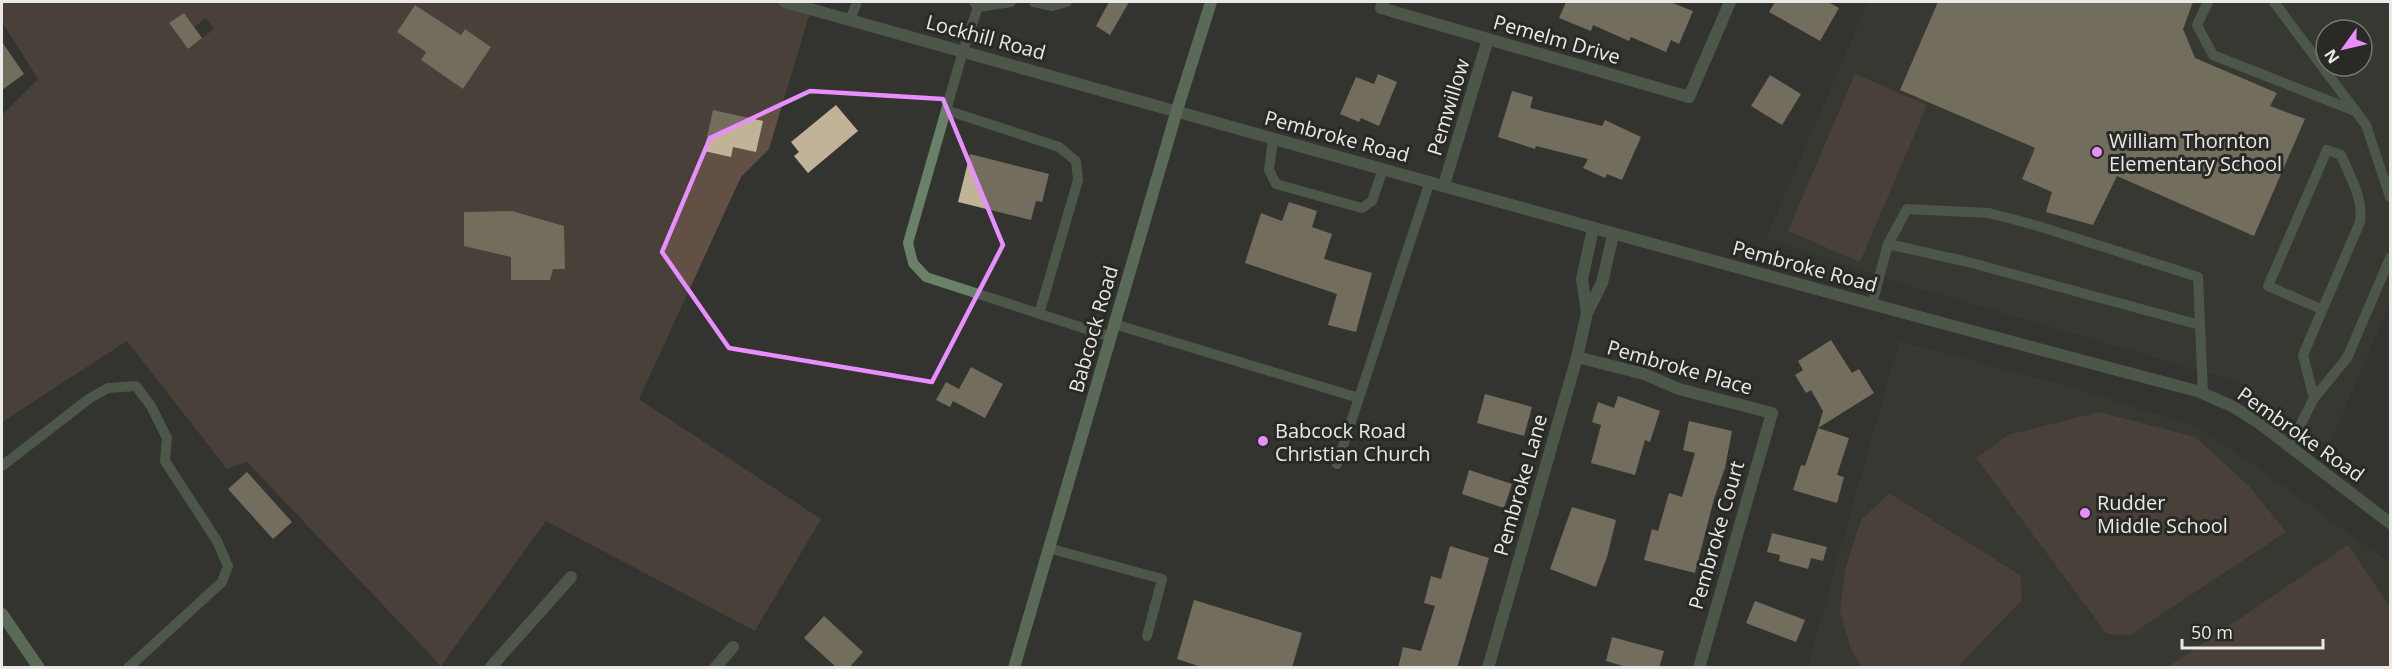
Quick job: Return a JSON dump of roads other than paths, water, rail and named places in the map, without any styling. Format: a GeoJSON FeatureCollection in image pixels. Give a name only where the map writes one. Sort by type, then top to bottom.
{"type":"FeatureCollection","features":[{"type":"Feature","properties":{"kind":"main road","name":"Babcock Road"},"geometry":{"type":"LineString","coordinates":[[1014,668],[1211,2]]}},
{"type":"Feature","properties":{"kind":"main road"},"geometry":{"type":"LineString","coordinates":[[2,614],[39,668]]}},
{"type":"Feature","properties":{"kind":"street","name":"Lockhill Road"},"geometry":{"type":"LineString","coordinates":[[785,2],[1178,110]]}},
{"type":"Feature","properties":{"kind":"street","name":"Pemelm Drive"},"geometry":{"type":"LineString","coordinates":[[1382,5],[1488,39],[1689,97],[1730,2]]}},
{"type":"Feature","properties":{"kind":"street","name":"Pemwillow"},"geometry":{"type":"LineString","coordinates":[[1444,185],[1488,39]]}},
{"type":"Feature","properties":{"kind":"street","name":"Pembroke Road"},"geometry":{"type":"LineString","coordinates":[[1178,110],[1613,235],[2203,393],[2232,406],[2290,446],[2391,523]]}},
{"type":"Feature","properties":{"kind":"street","name":"Pembroke Lane"},"geometry":{"type":"LineString","coordinates":[[1587,313],[1582,279],[1593,229]]}},
{"type":"Feature","properties":{"kind":"street","name":"Pembroke Lane"},"geometry":{"type":"LineString","coordinates":[[1488,668],[1577,357],[1587,313],[1602,283],[1613,235]]}},
{"type":"Feature","properties":{"kind":"street","name":"Pembroke Place"},"geometry":{"type":"LineString","coordinates":[[1577,357],[1644,374],[1679,389],[1772,413]]}},
{"type":"Feature","properties":{"kind":"street","name":"Pembroke Court"},"geometry":{"type":"LineString","coordinates":[[1699,668],[1772,413]]}},
{"type":"Feature","properties":{"kind":"street"},"geometry":{"type":"LineString","coordinates":[[490,668],[571,578]]}},
{"type":"Feature","properties":{"kind":"street"},"geometry":{"type":"LineString","coordinates":[[715,668],[733,647]]}},
{"type":"Feature","properties":{"kind":"lane"},"geometry":{"type":"LineString","coordinates":[[850,20],[857,2]]}},
{"type":"Feature","properties":{"kind":"lane"},"geometry":{"type":"LineString","coordinates":[[1011,2],[976,4],[908,243],[913,263],[926,277],[1111,337]]}},
{"type":"Feature","properties":{"kind":"lane"},"geometry":{"type":"LineString","coordinates":[[1034,2],[1053,6],[1067,2]]}},
{"type":"Feature","properties":{"kind":"lane"},"geometry":{"type":"LineString","coordinates":[[2208,2],[2197,25],[2213,55],[2356,111]]}},
{"type":"Feature","properties":{"kind":"lane"},"geometry":{"type":"LineString","coordinates":[[2274,2],[2366,125],[2391,197]]}},
{"type":"Feature","properties":{"kind":"lane"},"geometry":{"type":"LineString","coordinates":[[946,110],[1059,147],[1076,161],[1078,180],[1039,314]]}},
{"type":"Feature","properties":{"kind":"lane"},"geometry":{"type":"LineString","coordinates":[[1273,139],[1269,170],[1276,184],[1362,208],[1372,201],[1383,169]]}},
{"type":"Feature","properties":{"kind":"lane"},"geometry":{"type":"LineString","coordinates":[[2314,398],[2303,355],[2360,222],[2361,213],[2361,202],[2341,155],[2327,150],[2268,286],[2321,309]]}},
{"type":"Feature","properties":{"kind":"lane"},"geometry":{"type":"LineString","coordinates":[[1337,464],[1430,181]]}},
{"type":"Feature","properties":{"kind":"lane"},"geometry":{"type":"LineString","coordinates":[[1872,304],[1888,244],[1908,209],[1989,213],[2038,226],[2198,277],[2203,393]]}},
{"type":"Feature","properties":{"kind":"lane"},"geometry":{"type":"LineString","coordinates":[[1888,244],[1968,262],[2200,326]]}},
{"type":"Feature","properties":{"kind":"lane"},"geometry":{"type":"LineString","coordinates":[[2290,446],[2314,398],[2347,358],[2391,258]]}},
{"type":"Feature","properties":{"kind":"lane"},"geometry":{"type":"LineString","coordinates":[[1114,324],[1359,398]]}},
{"type":"Feature","properties":{"kind":"lane"},"geometry":{"type":"LineString","coordinates":[[2,466],[90,398],[108,388],[136,386],[151,406],[167,438],[165,461],[217,541],[228,566],[222,582],[128,668]]}},
{"type":"Feature","properties":{"kind":"lane"},"geometry":{"type":"LineString","coordinates":[[1048,549],[1162,579],[1147,636]]}},
{"type":"Feature","properties":{"kind":"place","name":"William Thornton Elementary School"},"geometry":{"type":"Point","coordinates":[2097,152]}},
{"type":"Feature","properties":{"kind":"place","name":"Babcock Road Christian Church"},"geometry":{"type":"Point","coordinates":[1263,441]}},
{"type":"Feature","properties":{"kind":"place","name":"Rudder Middle School"},"geometry":{"type":"Point","coordinates":[2085,513]}}]}
